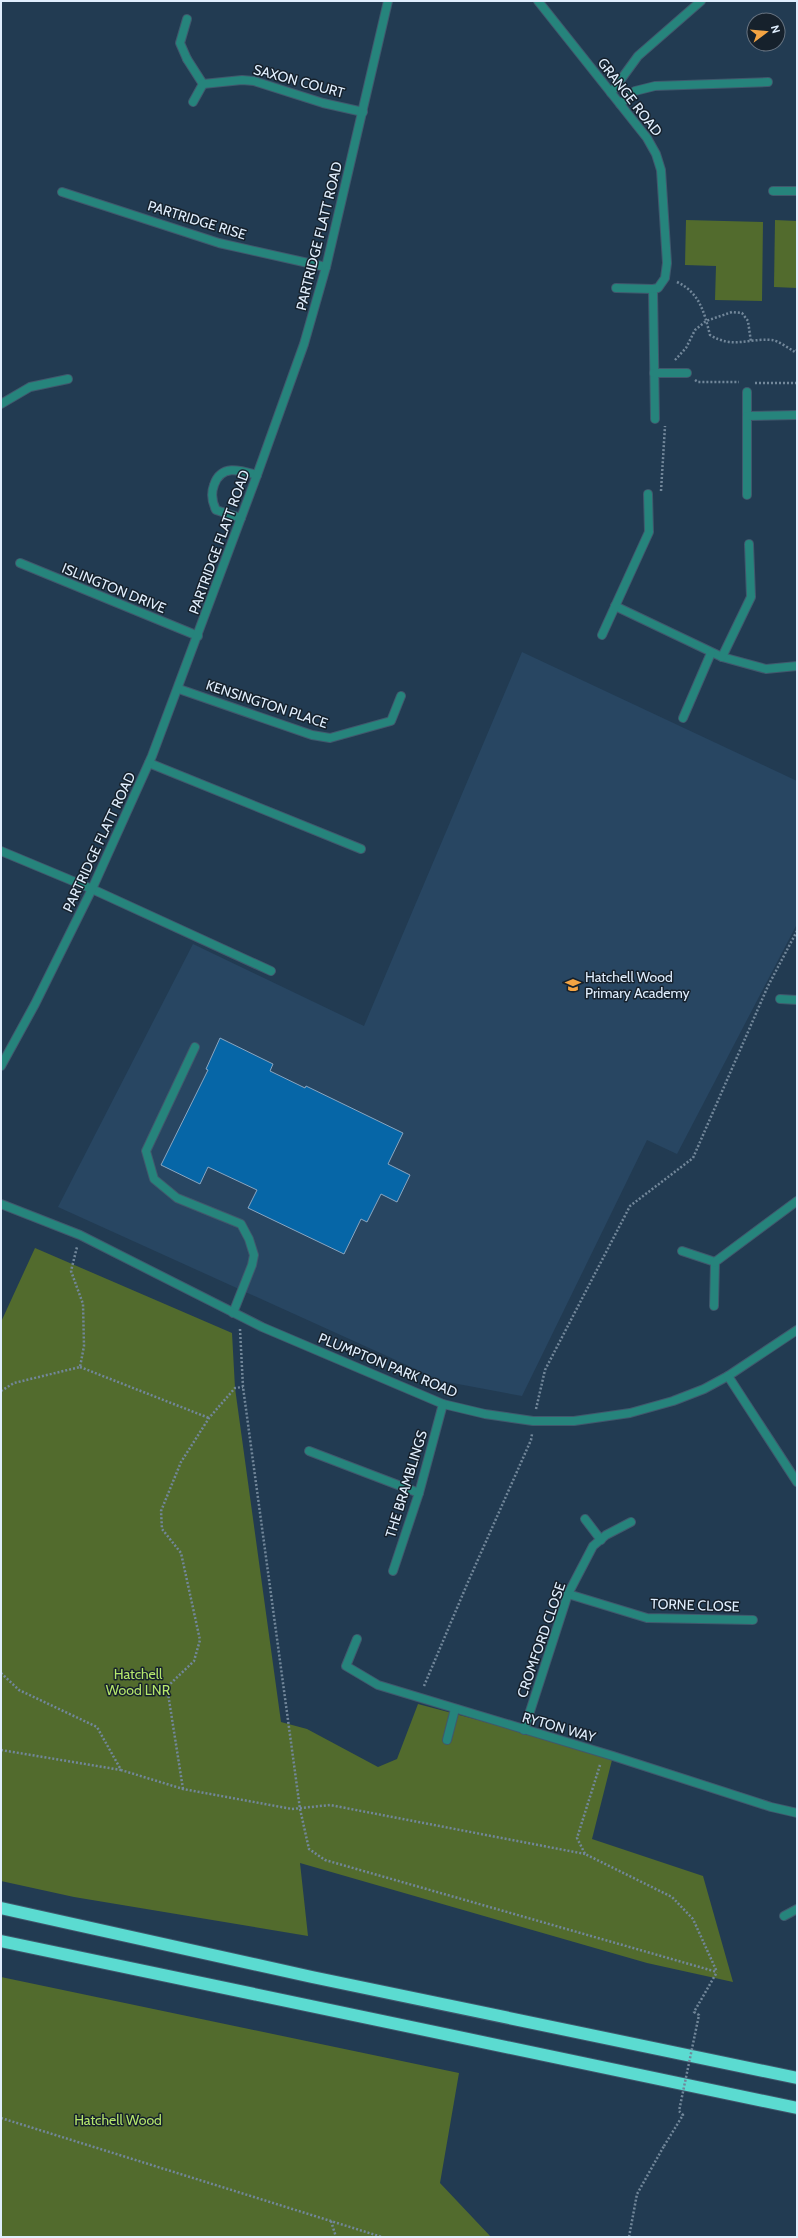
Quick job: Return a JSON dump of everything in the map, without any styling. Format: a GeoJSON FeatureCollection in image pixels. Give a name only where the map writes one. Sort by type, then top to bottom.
{"type":"FeatureCollection","features":[{"type":"Feature","properties":{"kind":"highway"},"geometry":{"type":"LineString","coordinates":[[1,1908],[312,1977],[797,2078]]}},
{"type":"Feature","properties":{"kind":"highway"},"geometry":{"type":"LineString","coordinates":[[1,1941],[797,2108]]}},
{"type":"Feature","properties":{"kind":"street","name":"PARTRIDGE FLATT ROAD"},"geometry":{"type":"LineString","coordinates":[[1,1066],[35,1004],[92,889],[149,763],[179,689],[257,475],[304,344],[326,267],[364,112],[388,1]]}},
{"type":"Feature","properties":{"kind":"street","name":"GRANGE ROAD"},"geometry":{"type":"LineString","coordinates":[[538,1],[647,138],[661,170],[667,263],[665,278]]}},
{"type":"Feature","properties":{"kind":"street"},"geometry":{"type":"LineString","coordinates":[[611,93],[638,56],[701,1]]}},
{"type":"Feature","properties":{"kind":"street"},"geometry":{"type":"LineString","coordinates":[[187,19],[180,43],[187,59],[203,84],[193,102]]}},
{"type":"Feature","properties":{"kind":"street","name":"SAXON COURT"},"geometry":{"type":"LineString","coordinates":[[203,84],[242,80],[254,81],[323,104],[364,112]]}},
{"type":"Feature","properties":{"kind":"street"},"geometry":{"type":"LineString","coordinates":[[620,104],[635,91],[655,86],[768,82]]}},
{"type":"Feature","properties":{"kind":"street"},"geometry":{"type":"LineString","coordinates":[[774,192],[797,191]]}},
{"type":"Feature","properties":{"kind":"street","name":"PARTRIDGE RISE"},"geometry":{"type":"LineString","coordinates":[[62,192],[219,243],[326,267]]}},
{"type":"Feature","properties":{"kind":"street"},"geometry":{"type":"LineString","coordinates":[[616,288],[653,290],[658,288],[665,278]]}},
{"type":"Feature","properties":{"kind":"street"},"geometry":{"type":"LineString","coordinates":[[653,290],[655,419]]}},
{"type":"Feature","properties":{"kind":"street"},"geometry":{"type":"LineString","coordinates":[[654,373],[688,373]]}},
{"type":"Feature","properties":{"kind":"street"},"geometry":{"type":"LineString","coordinates":[[1,404],[30,387],[68,379]]}},
{"type":"Feature","properties":{"kind":"street"},"geometry":{"type":"LineString","coordinates":[[747,392],[747,496]]}},
{"type":"Feature","properties":{"kind":"street"},"geometry":{"type":"LineString","coordinates":[[747,416],[797,414]]}},
{"type":"Feature","properties":{"kind":"street"},"geometry":{"type":"LineString","coordinates":[[241,518],[216,510],[213,503],[212,490],[217,476],[223,472],[237,470],[257,475]]}},
{"type":"Feature","properties":{"kind":"street"},"geometry":{"type":"LineString","coordinates":[[602,635],[649,532],[648,494]]}},
{"type":"Feature","properties":{"kind":"street"},"geometry":{"type":"LineString","coordinates":[[722,657],[750,597],[749,544]]}},
{"type":"Feature","properties":{"kind":"street","name":"ISLINGTON DRIVE"},"geometry":{"type":"LineString","coordinates":[[20,563],[198,636]]}},
{"type":"Feature","properties":{"kind":"street"},"geometry":{"type":"LineString","coordinates":[[615,606],[722,657],[766,669],[797,666]]}},
{"type":"Feature","properties":{"kind":"street"},"geometry":{"type":"LineString","coordinates":[[683,718],[711,653]]}},
{"type":"Feature","properties":{"kind":"street","name":"KENSINGTON PLACE"},"geometry":{"type":"LineString","coordinates":[[179,689],[312,735],[330,738],[391,721],[401,696]]}},
{"type":"Feature","properties":{"kind":"street"},"geometry":{"type":"LineString","coordinates":[[149,763],[361,849]]}},
{"type":"Feature","properties":{"kind":"street"},"geometry":{"type":"LineString","coordinates":[[1,851],[92,889],[271,971]]}},
{"type":"Feature","properties":{"kind":"street"},"geometry":{"type":"LineString","coordinates":[[780,999],[797,1000]]}},
{"type":"Feature","properties":{"kind":"street"},"geometry":{"type":"LineString","coordinates":[[196,1047],[146,1152],[154,1180],[177,1198],[241,1224],[254,1255],[252,1265],[233,1313]]}},
{"type":"Feature","properties":{"kind":"street"},"geometry":{"type":"LineString","coordinates":[[715,1262],[797,1201]]}},
{"type":"Feature","properties":{"kind":"street","name":"PLUMPTON PARK ROAD"},"geometry":{"type":"LineString","coordinates":[[1,1204],[80,1235],[241,1317],[443,1404],[486,1414],[533,1421],[574,1421],[630,1414],[673,1401],[728,1376],[797,1330]]}},
{"type":"Feature","properties":{"kind":"street"},"geometry":{"type":"LineString","coordinates":[[682,1251],[715,1262]]}},
{"type":"Feature","properties":{"kind":"street"},"geometry":{"type":"LineString","coordinates":[[714,1306],[715,1262]]}},
{"type":"Feature","properties":{"kind":"street"},"geometry":{"type":"LineString","coordinates":[[728,1376],[797,1482]]}},
{"type":"Feature","properties":{"kind":"street","name":"THE BRAMBLINGS"},"geometry":{"type":"LineString","coordinates":[[393,1571],[420,1492],[443,1404]]}},
{"type":"Feature","properties":{"kind":"street"},"geometry":{"type":"LineString","coordinates":[[309,1451],[420,1492]]}},
{"type":"Feature","properties":{"kind":"street"},"geometry":{"type":"LineString","coordinates":[[585,1519],[600,1540]]}},
{"type":"Feature","properties":{"kind":"street","name":"CROMFORD CLOSE"},"geometry":{"type":"LineString","coordinates":[[524,1730],[568,1594],[593,1546],[600,1540],[631,1522]]}},
{"type":"Feature","properties":{"kind":"street","name":"TORNE CLOSE"},"geometry":{"type":"LineString","coordinates":[[568,1594],[648,1618],[753,1620]]}},
{"type":"Feature","properties":{"kind":"street","name":"RYTON WAY"},"geometry":{"type":"LineString","coordinates":[[357,1639],[346,1666],[378,1686],[797,1814]]}},
{"type":"Feature","properties":{"kind":"street"},"geometry":{"type":"LineString","coordinates":[[447,1740],[455,1709]]}},
{"type":"Feature","properties":{"kind":"street"},"geometry":{"type":"LineString","coordinates":[[784,1916],[797,1909]]}},
{"type":"Feature","properties":{"kind":"path"},"geometry":{"type":"LineString","coordinates":[[665,278],[678,282],[691,290],[700,301],[710,335],[721,341],[736,343],[774,340],[796,351],[797,355]]}},
{"type":"Feature","properties":{"kind":"path"},"geometry":{"type":"LineString","coordinates":[[670,373],[673,363],[686,348],[695,330],[706,321],[732,312],[742,313],[748,320],[751,342]]}},
{"type":"Feature","properties":{"kind":"path"},"geometry":{"type":"LineString","coordinates":[[688,373],[698,382],[797,383]]}},
{"type":"Feature","properties":{"kind":"path"},"geometry":{"type":"LineString","coordinates":[[747,382],[747,392]]}},
{"type":"Feature","properties":{"kind":"path"},"geometry":{"type":"LineString","coordinates":[[648,494],[662,491],[665,420],[655,419]]}},
{"type":"Feature","properties":{"kind":"path"},"geometry":{"type":"LineString","coordinates":[[419,1698],[468,1582],[532,1440],[533,1421],[545,1370],[630,1206],[693,1158],[768,986],[797,932]]}},
{"type":"Feature","properties":{"kind":"path"},"geometry":{"type":"LineString","coordinates":[[80,1235],[71,1271],[83,1304],[84,1346],[80,1367]]}},
{"type":"Feature","properties":{"kind":"path"},"geometry":{"type":"LineString","coordinates":[[241,1317],[239,1336],[243,1387],[300,1809],[309,1849],[325,1860],[717,1972]]}},
{"type":"Feature","properties":{"kind":"path"},"geometry":{"type":"LineString","coordinates":[[1,1391],[14,1383],[80,1367],[209,1418]]}},
{"type":"Feature","properties":{"kind":"path"},"geometry":{"type":"LineString","coordinates":[[183,1789],[167,1687],[194,1661],[200,1640],[181,1552],[162,1529],[161,1511],[181,1462],[209,1418],[235,1388],[243,1387]]}},
{"type":"Feature","properties":{"kind":"path"},"geometry":{"type":"LineString","coordinates":[[1,1674],[19,1690],[97,1727],[121,1770]]}},
{"type":"Feature","properties":{"kind":"path"},"geometry":{"type":"LineString","coordinates":[[1,1750],[121,1770],[183,1789],[300,1809],[330,1805],[585,1854],[672,1897],[693,1919],[717,1972]]}},
{"type":"Feature","properties":{"kind":"path"},"geometry":{"type":"LineString","coordinates":[[585,1854],[577,1838],[604,1754]]}},
{"type":"Feature","properties":{"kind":"path"},"geometry":{"type":"LineString","coordinates":[[629,2237],[637,2194],[683,2115],[679,2111],[699,2016],[694,2012],[717,1972]]}},
{"type":"Feature","properties":{"kind":"path"},"geometry":{"type":"LineString","coordinates":[[1,2118],[382,2237]]}},
{"type":"Feature","properties":{"kind":"path"},"geometry":{"type":"LineString","coordinates":[[331,2220],[336,2237]]}},
{"type":"Feature","properties":{"kind":"shaded area","name":"Hatchell Wood Primary Academy"},"geometry":{"type":"Polygon","coordinates":[[[522,652],[797,781],[797,924],[677,1154],[647,1140],[522,1396],[442,1381],[58,1207],[193,944],[364,1026],[522,652]]]}},
{"type":"Feature","properties":{"kind":"green space"},"geometry":{"type":"Polygon","coordinates":[[[686,220],[763,222],[762,301],[715,300],[716,266],[685,265],[686,220]]]}},
{"type":"Feature","properties":{"kind":"green space"},"geometry":{"type":"Polygon","coordinates":[[[775,220],[797,221],[797,288],[774,287],[775,220]]]}},
{"type":"Feature","properties":{"kind":"green space","name":"Hatchell Wood LNR"},"geometry":{"type":"Polygon","coordinates":[[[35,1248],[232,1333],[235,1388],[281,1722],[307,1729],[378,1767],[397,1759],[418,1704],[613,1756],[592,1839],[703,1876],[733,1982],[647,1963],[300,1863],[308,1936],[74,1897],[1,1881],[1,1322],[35,1248]]]}},
{"type":"Feature","properties":{"kind":"green space","name":"Hatchell Wood"},"geometry":{"type":"Polygon","coordinates":[[[1,1977],[459,2073],[440,2183],[491,2237],[1,2237],[1,1977]]]}},
{"type":"Feature","properties":{"kind":"building"},"geometry":{"type":"Polygon","coordinates":[[[220,1038],[273,1064],[270,1071],[305,1088],[306,1086],[403,1133],[388,1164],[410,1175],[397,1202],[381,1194],[367,1222],[361,1219],[344,1254],[248,1208],[257,1190],[208,1167],[200,1184],[161,1165],[208,1070],[206,1069],[220,1038]]]}},
{"type":"Feature","properties":{"kind":"place","name":"Hatchell Wood Primary Academy"},"geometry":{"type":"Point","coordinates":[573,985]}}]}
